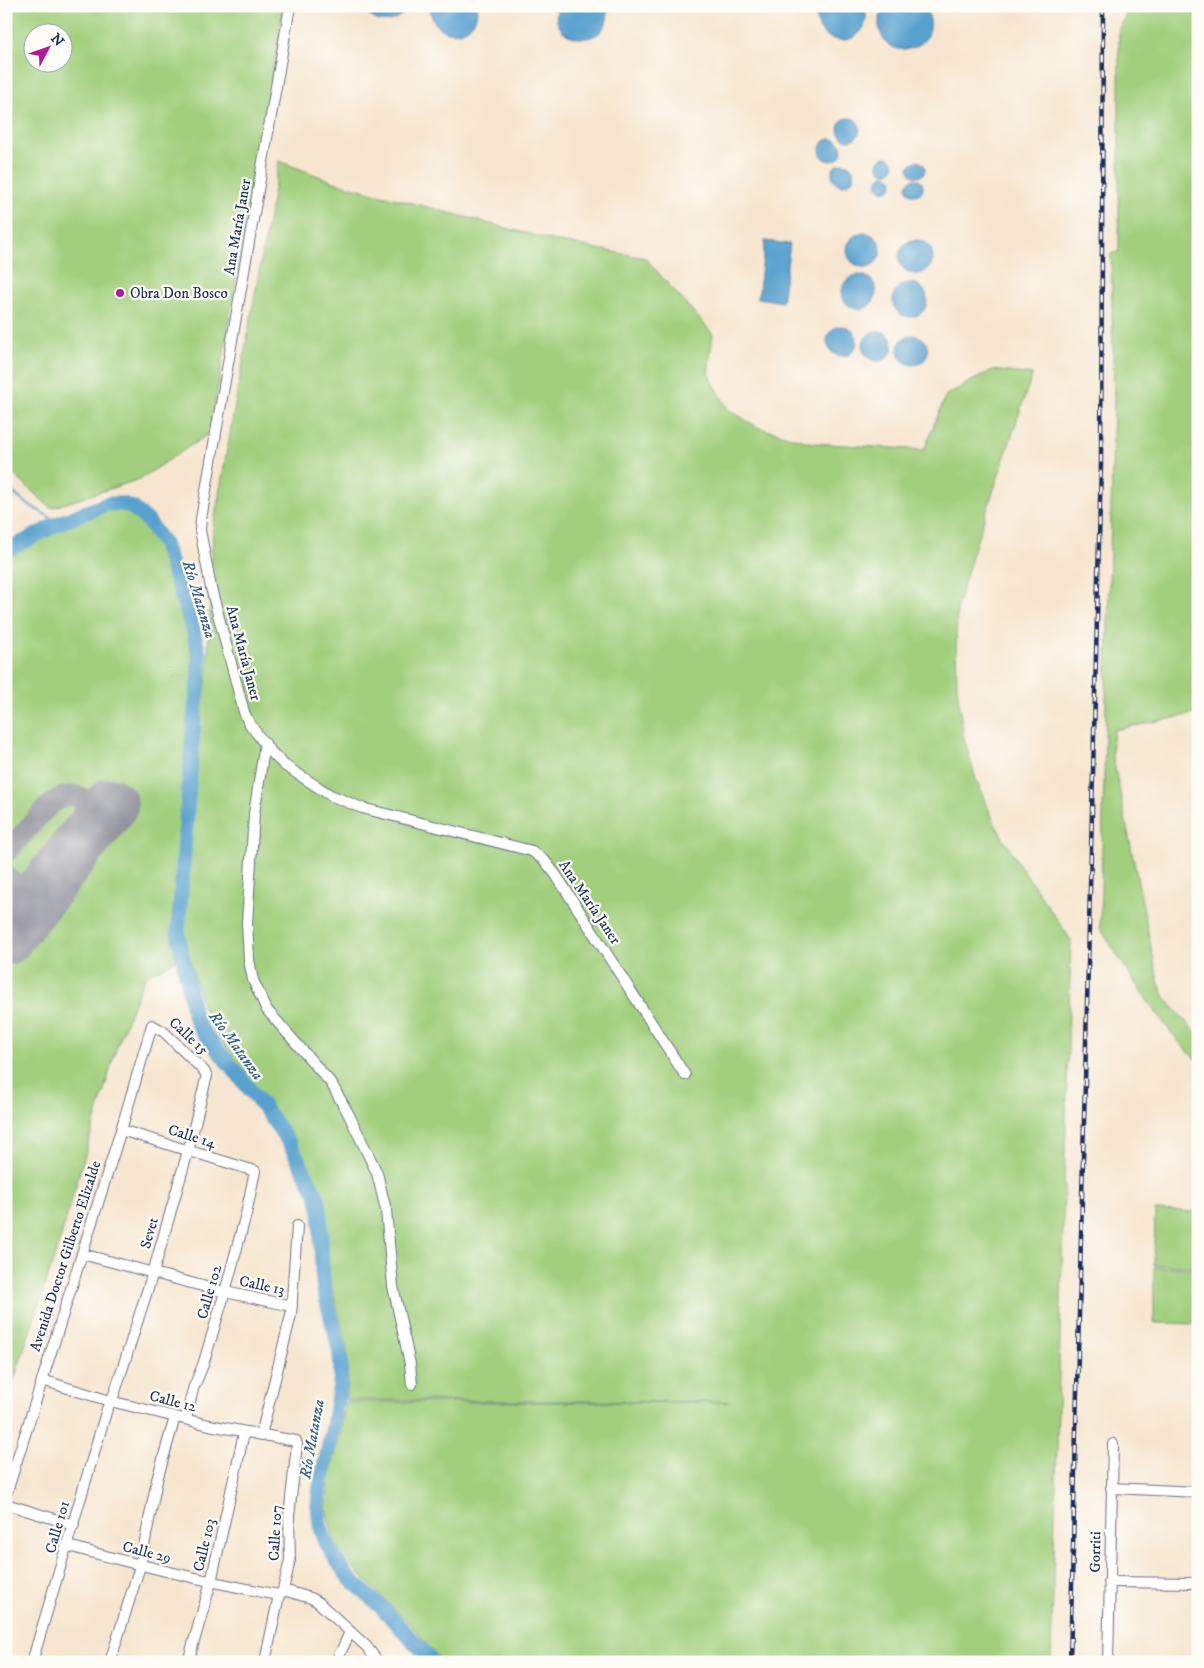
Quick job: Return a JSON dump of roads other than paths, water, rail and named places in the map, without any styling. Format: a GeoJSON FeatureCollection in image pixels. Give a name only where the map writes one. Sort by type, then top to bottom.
{"type":"FeatureCollection","features":[{"type":"Feature","properties":{"kind":"street","name":"Ana María Janer"},"geometry":{"type":"LineString","coordinates":[[290,6],[200,530],[211,588],[244,712],[249,723],[264,743],[284,765],[330,795],[362,808],[532,851],[545,861],[556,875],[685,1075]]}},
{"type":"Feature","properties":{"kind":"street"},"geometry":{"type":"LineString","coordinates":[[264,743],[254,814],[247,923],[249,960],[253,980],[267,1010],[331,1083],[377,1173],[386,1210],[393,1286],[410,1364],[412,1384]]}},
{"type":"Feature","properties":{"kind":"street","name":"Calle 15"},"geometry":{"type":"LineString","coordinates":[[152,1025],[164,1032],[204,1071]]}},
{"type":"Feature","properties":{"kind":"street","name":"Avenida Doctor Gilberto Elizalde"},"geometry":{"type":"LineString","coordinates":[[6,1495],[121,1130],[152,1025]]}},
{"type":"Feature","properties":{"kind":"street","name":"Sevet"},"geometry":{"type":"LineString","coordinates":[[110,1401],[115,1392],[188,1151],[207,1076],[204,1071]]}},
{"type":"Feature","properties":{"kind":"street","name":"Calle 14"},"geometry":{"type":"LineString","coordinates":[[121,1130],[255,1171]]}},
{"type":"Feature","properties":{"kind":"street","name":"Calle 102"},"geometry":{"type":"LineString","coordinates":[[186,1420],[193,1389],[203,1365],[225,1292],[246,1214],[255,1171]]}},
{"type":"Feature","properties":{"kind":"street"},"geometry":{"type":"LineString","coordinates":[[261,1435],[289,1325],[297,1226]]}},
{"type":"Feature","properties":{"kind":"street","name":"Calle 13"},"geometry":{"type":"LineString","coordinates":[[82,1254],[225,1292],[292,1306]]}},
{"type":"Feature","properties":{"kind":"street","name":"Calle 12"},"geometry":{"type":"LineString","coordinates":[[42,1380],[110,1401],[244,1433],[294,1440],[297,1444]]}},
{"type":"Feature","properties":{"kind":"street","name":"Calle 101"},"geometry":{"type":"LineString","coordinates":[[32,1662],[110,1401]]}},
{"type":"Feature","properties":{"kind":"street"},"geometry":{"type":"LineString","coordinates":[[110,1662],[140,1566],[157,1480],[175,1417]]}},
{"type":"Feature","properties":{"kind":"street","name":"Calle 103"},"geometry":{"type":"LineString","coordinates":[[188,1662],[211,1582],[244,1433]]}},
{"type":"Feature","properties":{"kind":"street","name":"Calle 107"},"geometry":{"type":"LineString","coordinates":[[264,1662],[290,1560],[289,1516],[297,1444]]}},
{"type":"Feature","properties":{"kind":"street","name":"Gorriti"},"geometry":{"type":"LineString","coordinates":[[1108,1662],[1113,1444]]}},
{"type":"Feature","properties":{"kind":"street"},"geometry":{"type":"LineString","coordinates":[[1111,1488],[1198,1492]]}},
{"type":"Feature","properties":{"kind":"street"},"geometry":{"type":"LineString","coordinates":[[6,1504],[74,1525]]}},
{"type":"Feature","properties":{"kind":"street","name":"Calle 29"},"geometry":{"type":"LineString","coordinates":[[68,1546],[140,1566],[211,1582],[281,1593]]}},
{"type":"Feature","properties":{"kind":"street"},"geometry":{"type":"LineString","coordinates":[[1109,1582],[1198,1583]]}},
{"type":"Feature","properties":{"kind":"street"},"geometry":{"type":"LineString","coordinates":[[281,1593],[311,1598],[318,1602],[367,1647],[378,1662]]}},
{"type":"Feature","properties":{"kind":"street"},"geometry":{"type":"LineString","coordinates":[[336,1662],[350,1632]]}},
{"type":"Feature","properties":{"kind":"water"},"geometry":{"type":"Polygon","coordinates":[[[364,6],[408,6],[398,17],[392,20],[379,21],[368,13],[364,6]]]}},
{"type":"Feature","properties":{"kind":"water"},"geometry":{"type":"Polygon","coordinates":[[[430,6],[477,6],[476,17],[464,31],[455,33],[446,31],[438,27],[432,18],[430,6]]]}},
{"type":"Feature","properties":{"kind":"water"},"geometry":{"type":"Polygon","coordinates":[[[558,6],[606,6],[607,20],[602,30],[593,36],[582,38],[571,36],[562,30],[557,20],[558,6]]]}},
{"type":"Feature","properties":{"kind":"water"},"geometry":{"type":"Polygon","coordinates":[[[818,6],[865,6],[866,21],[861,31],[852,38],[841,40],[831,38],[822,32],[817,21],[818,6]]]}},
{"type":"Feature","properties":{"kind":"water"},"geometry":{"type":"Polygon","coordinates":[[[887,6],[923,6],[930,19],[930,30],[925,40],[916,46],[906,49],[896,48],[886,43],[880,31],[879,21],[887,6]]]}},
{"type":"Feature","properties":{"kind":"water"},"geometry":{"type":"Polygon","coordinates":[[[849,118],[857,121],[860,129],[857,137],[849,140],[841,137],[838,129],[841,121],[849,118]]]}},
{"type":"Feature","properties":{"kind":"water"},"geometry":{"type":"Polygon","coordinates":[[[831,139],[839,142],[842,150],[839,158],[831,161],[823,158],[820,150],[823,142],[831,139]]]}},
{"type":"Feature","properties":{"kind":"water"},"geometry":{"type":"Polygon","coordinates":[[[886,157],[894,165],[886,173],[878,165],[886,157]]]}},
{"type":"Feature","properties":{"kind":"water"},"geometry":{"type":"Polygon","coordinates":[[[917,161],[925,169],[917,177],[909,169],[917,161]]]}},
{"type":"Feature","properties":{"kind":"water"},"geometry":{"type":"Polygon","coordinates":[[[843,163],[851,166],[854,174],[851,182],[843,185],[835,182],[832,174],[835,166],[843,163]]]}},
{"type":"Feature","properties":{"kind":"water"},"geometry":{"type":"Polygon","coordinates":[[[885,175],[893,183],[885,191],[877,183],[885,175]]]}},
{"type":"Feature","properties":{"kind":"water"},"geometry":{"type":"Polygon","coordinates":[[[915,179],[923,187],[915,195],[907,187],[915,179]]]}},
{"type":"Feature","properties":{"kind":"water"},"geometry":{"type":"Polygon","coordinates":[[[864,233],[871,234],[876,238],[880,243],[880,257],[876,262],[871,266],[864,267],[857,266],[852,262],[848,257],[847,250],[848,243],[852,238],[857,234],[864,233]]]}},
{"type":"Feature","properties":{"kind":"water"},"geometry":{"type":"Polygon","coordinates":[[[916,240],[923,241],[928,245],[932,250],[932,264],[928,269],[923,273],[916,274],[909,273],[904,269],[900,264],[899,257],[900,250],[904,245],[909,241],[916,240]]]}},
{"type":"Feature","properties":{"kind":"water"},"geometry":{"type":"Polygon","coordinates":[[[765,241],[790,244],[782,302],[758,298],[765,241]]]}},
{"type":"Feature","properties":{"kind":"water"},"geometry":{"type":"Polygon","coordinates":[[[859,275],[866,276],[871,280],[875,285],[875,299],[871,304],[866,308],[859,309],[852,308],[847,304],[843,299],[842,292],[843,285],[847,280],[852,276],[859,275]]]}},
{"type":"Feature","properties":{"kind":"water"},"geometry":{"type":"Polygon","coordinates":[[[910,283],[917,284],[922,288],[926,293],[926,307],[922,312],[917,316],[910,317],[903,316],[898,312],[894,307],[893,300],[894,293],[898,288],[903,284],[910,283]]]}},
{"type":"Feature","properties":{"kind":"water"},"geometry":{"type":"Polygon","coordinates":[[[842,326],[848,327],[856,335],[856,347],[848,355],[842,356],[836,355],[828,347],[827,341],[828,335],[836,327],[842,326]]]}},
{"type":"Feature","properties":{"kind":"water"},"geometry":{"type":"Polygon","coordinates":[[[878,331],[884,332],[892,340],[892,352],[884,360],[878,361],[872,360],[864,352],[863,346],[864,340],[872,332],[878,331]]]}},
{"type":"Feature","properties":{"kind":"water"},"geometry":{"type":"Polygon","coordinates":[[[913,335],[919,336],[927,344],[927,356],[919,364],[913,365],[907,364],[899,356],[898,350],[899,344],[907,336],[913,335]]]}},
{"type":"Feature","properties":{"kind":"waterway"},"geometry":{"type":"LineString","coordinates":[[6,487],[23,501],[59,523]]}},
{"type":"Feature","properties":{"kind":"waterway","name":"Río Matanza"},"geometry":{"type":"LineString","coordinates":[[6,551],[59,523],[107,504],[123,504],[133,508],[148,521],[164,544],[193,629],[199,655],[199,678],[194,716],[178,933],[194,1015],[200,1028],[263,1106],[290,1144],[318,1198],[324,1290],[339,1349],[341,1367],[340,1384],[318,1505],[320,1524],[326,1544],[348,1577],[381,1607],[433,1662]]}},
{"type":"Feature","properties":{"kind":"railway"},"geometry":{"type":"LineString","coordinates":[[1070,1662],[1101,463],[1103,6]]}},
{"type":"Feature","properties":{"kind":"place","name":"Obra Don Bosco"},"geometry":{"type":"Point","coordinates":[120,293]}}]}
